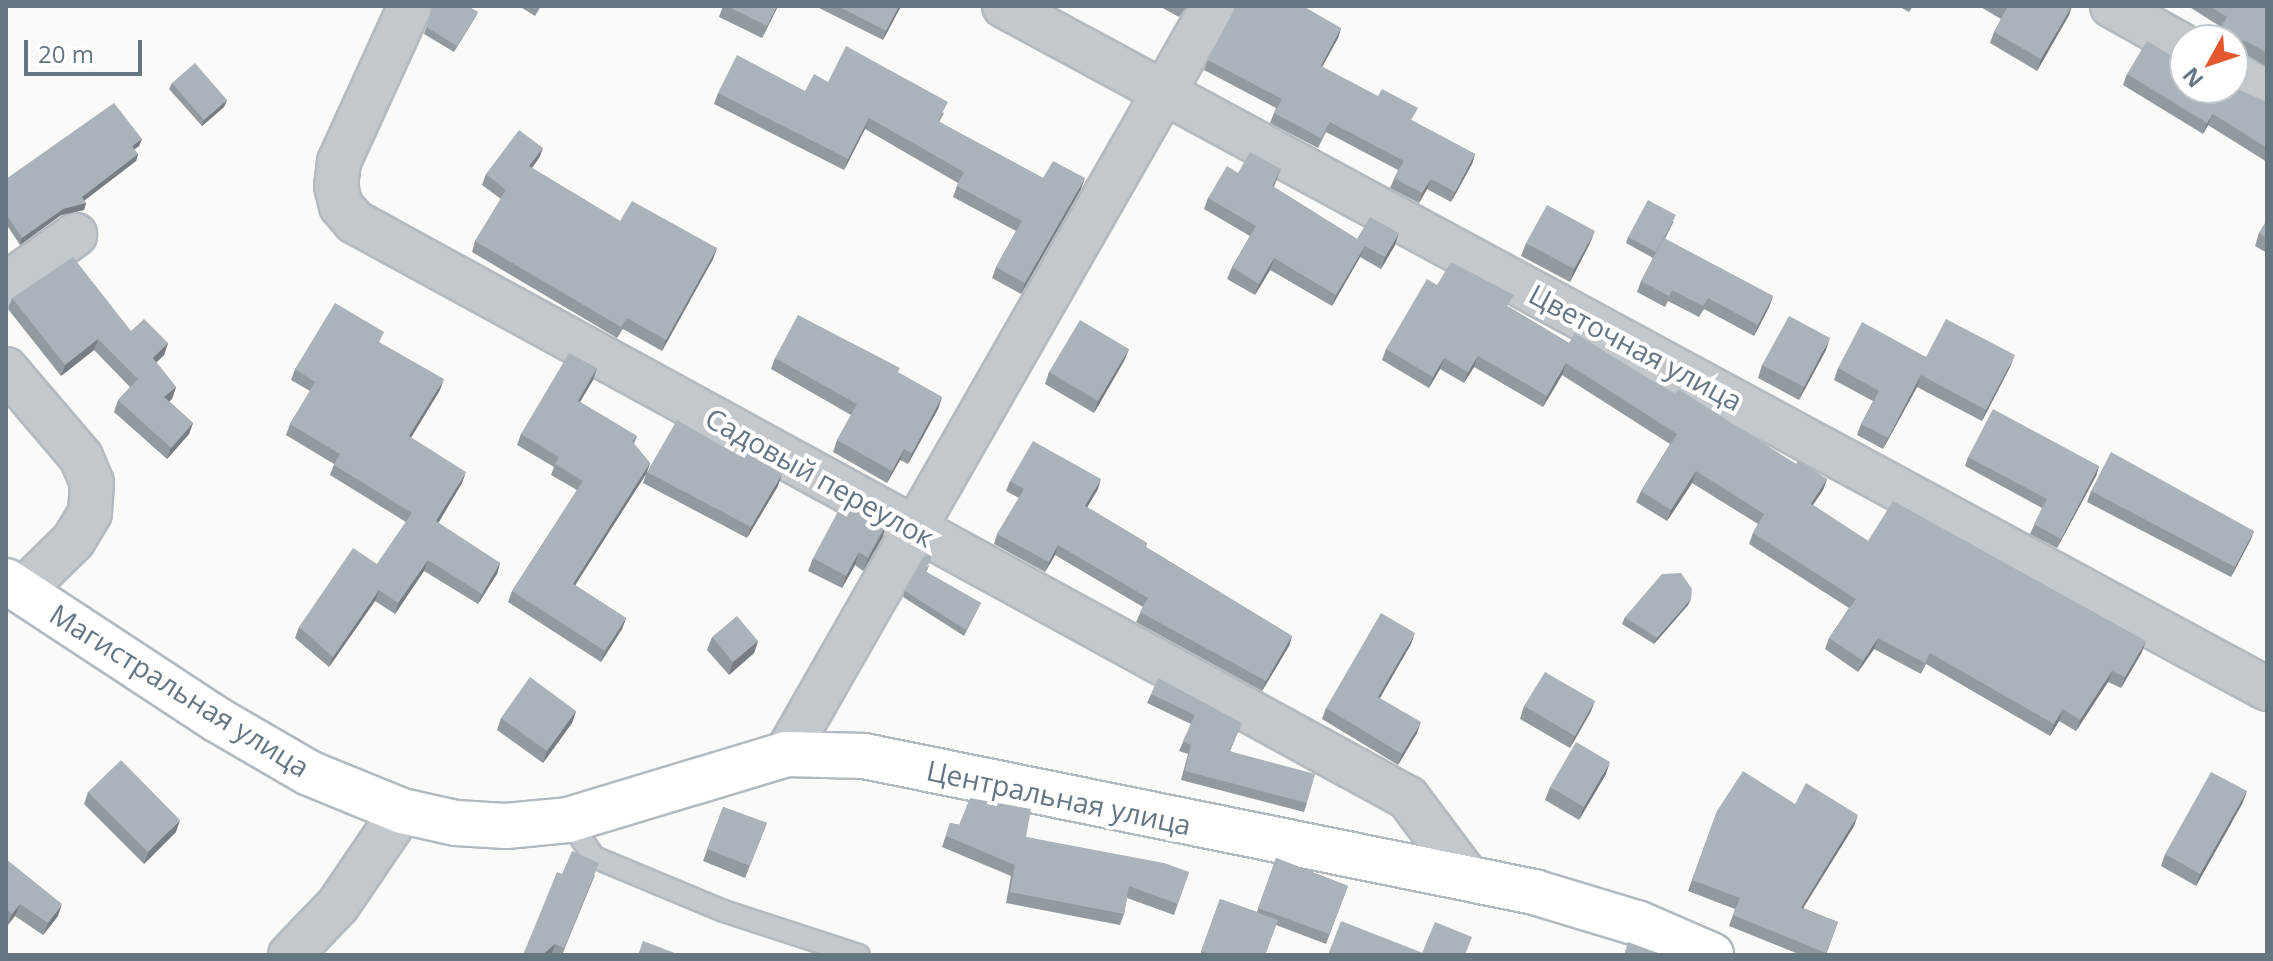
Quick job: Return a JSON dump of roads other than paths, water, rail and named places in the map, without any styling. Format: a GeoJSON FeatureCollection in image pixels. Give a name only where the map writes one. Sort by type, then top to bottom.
{"type":"FeatureCollection","features":[{"type":"Feature","properties":{"kind":"street","name":"Садовый переулок"},"geometry":{"type":"LineString","coordinates":[[410,6],[339,162],[336,186],[341,206],[355,222],[1408,798],[1467,877]]}},
{"type":"Feature","properties":{"kind":"street","name":"Цветочная улица"},"geometry":{"type":"LineString","coordinates":[[1004,6],[2267,689]]}},
{"type":"Feature","properties":{"kind":"street"},"geometry":{"type":"LineString","coordinates":[[786,754],[1213,6]]}},
{"type":"Feature","properties":{"kind":"street"},"geometry":{"type":"LineString","coordinates":[[2112,6],[2169,38]]}},
{"type":"Feature","properties":{"kind":"street"},"geometry":{"type":"LineString","coordinates":[[2249,82],[2267,92]]}},
{"type":"Feature","properties":{"kind":"street"},"geometry":{"type":"LineString","coordinates":[[6,284],[75,235]]}},
{"type":"Feature","properties":{"kind":"street"},"geometry":{"type":"LineString","coordinates":[[6,369],[81,457],[92,483],[90,513],[74,540],[14,586]]}},
{"type":"Feature","properties":{"kind":"street","name":"Магистральная улица"},"geometry":{"type":"LineString","coordinates":[[14,586],[216,719],[309,773],[402,811]]}},
{"type":"Feature","properties":{"kind":"street","name":"Центральная улица"},"geometry":{"type":"LineString","coordinates":[[402,811],[456,823],[506,826],[568,820],[786,754],[864,756],[1534,892],[1637,923],[1711,955]]}},
{"type":"Feature","properties":{"kind":"street"},"geometry":{"type":"LineString","coordinates":[[290,955],[338,905],[402,811]]}},
{"type":"Feature","properties":{"kind":"lane"},"geometry":{"type":"LineString","coordinates":[[568,820],[594,857],[724,911],[859,955]]}}]}
